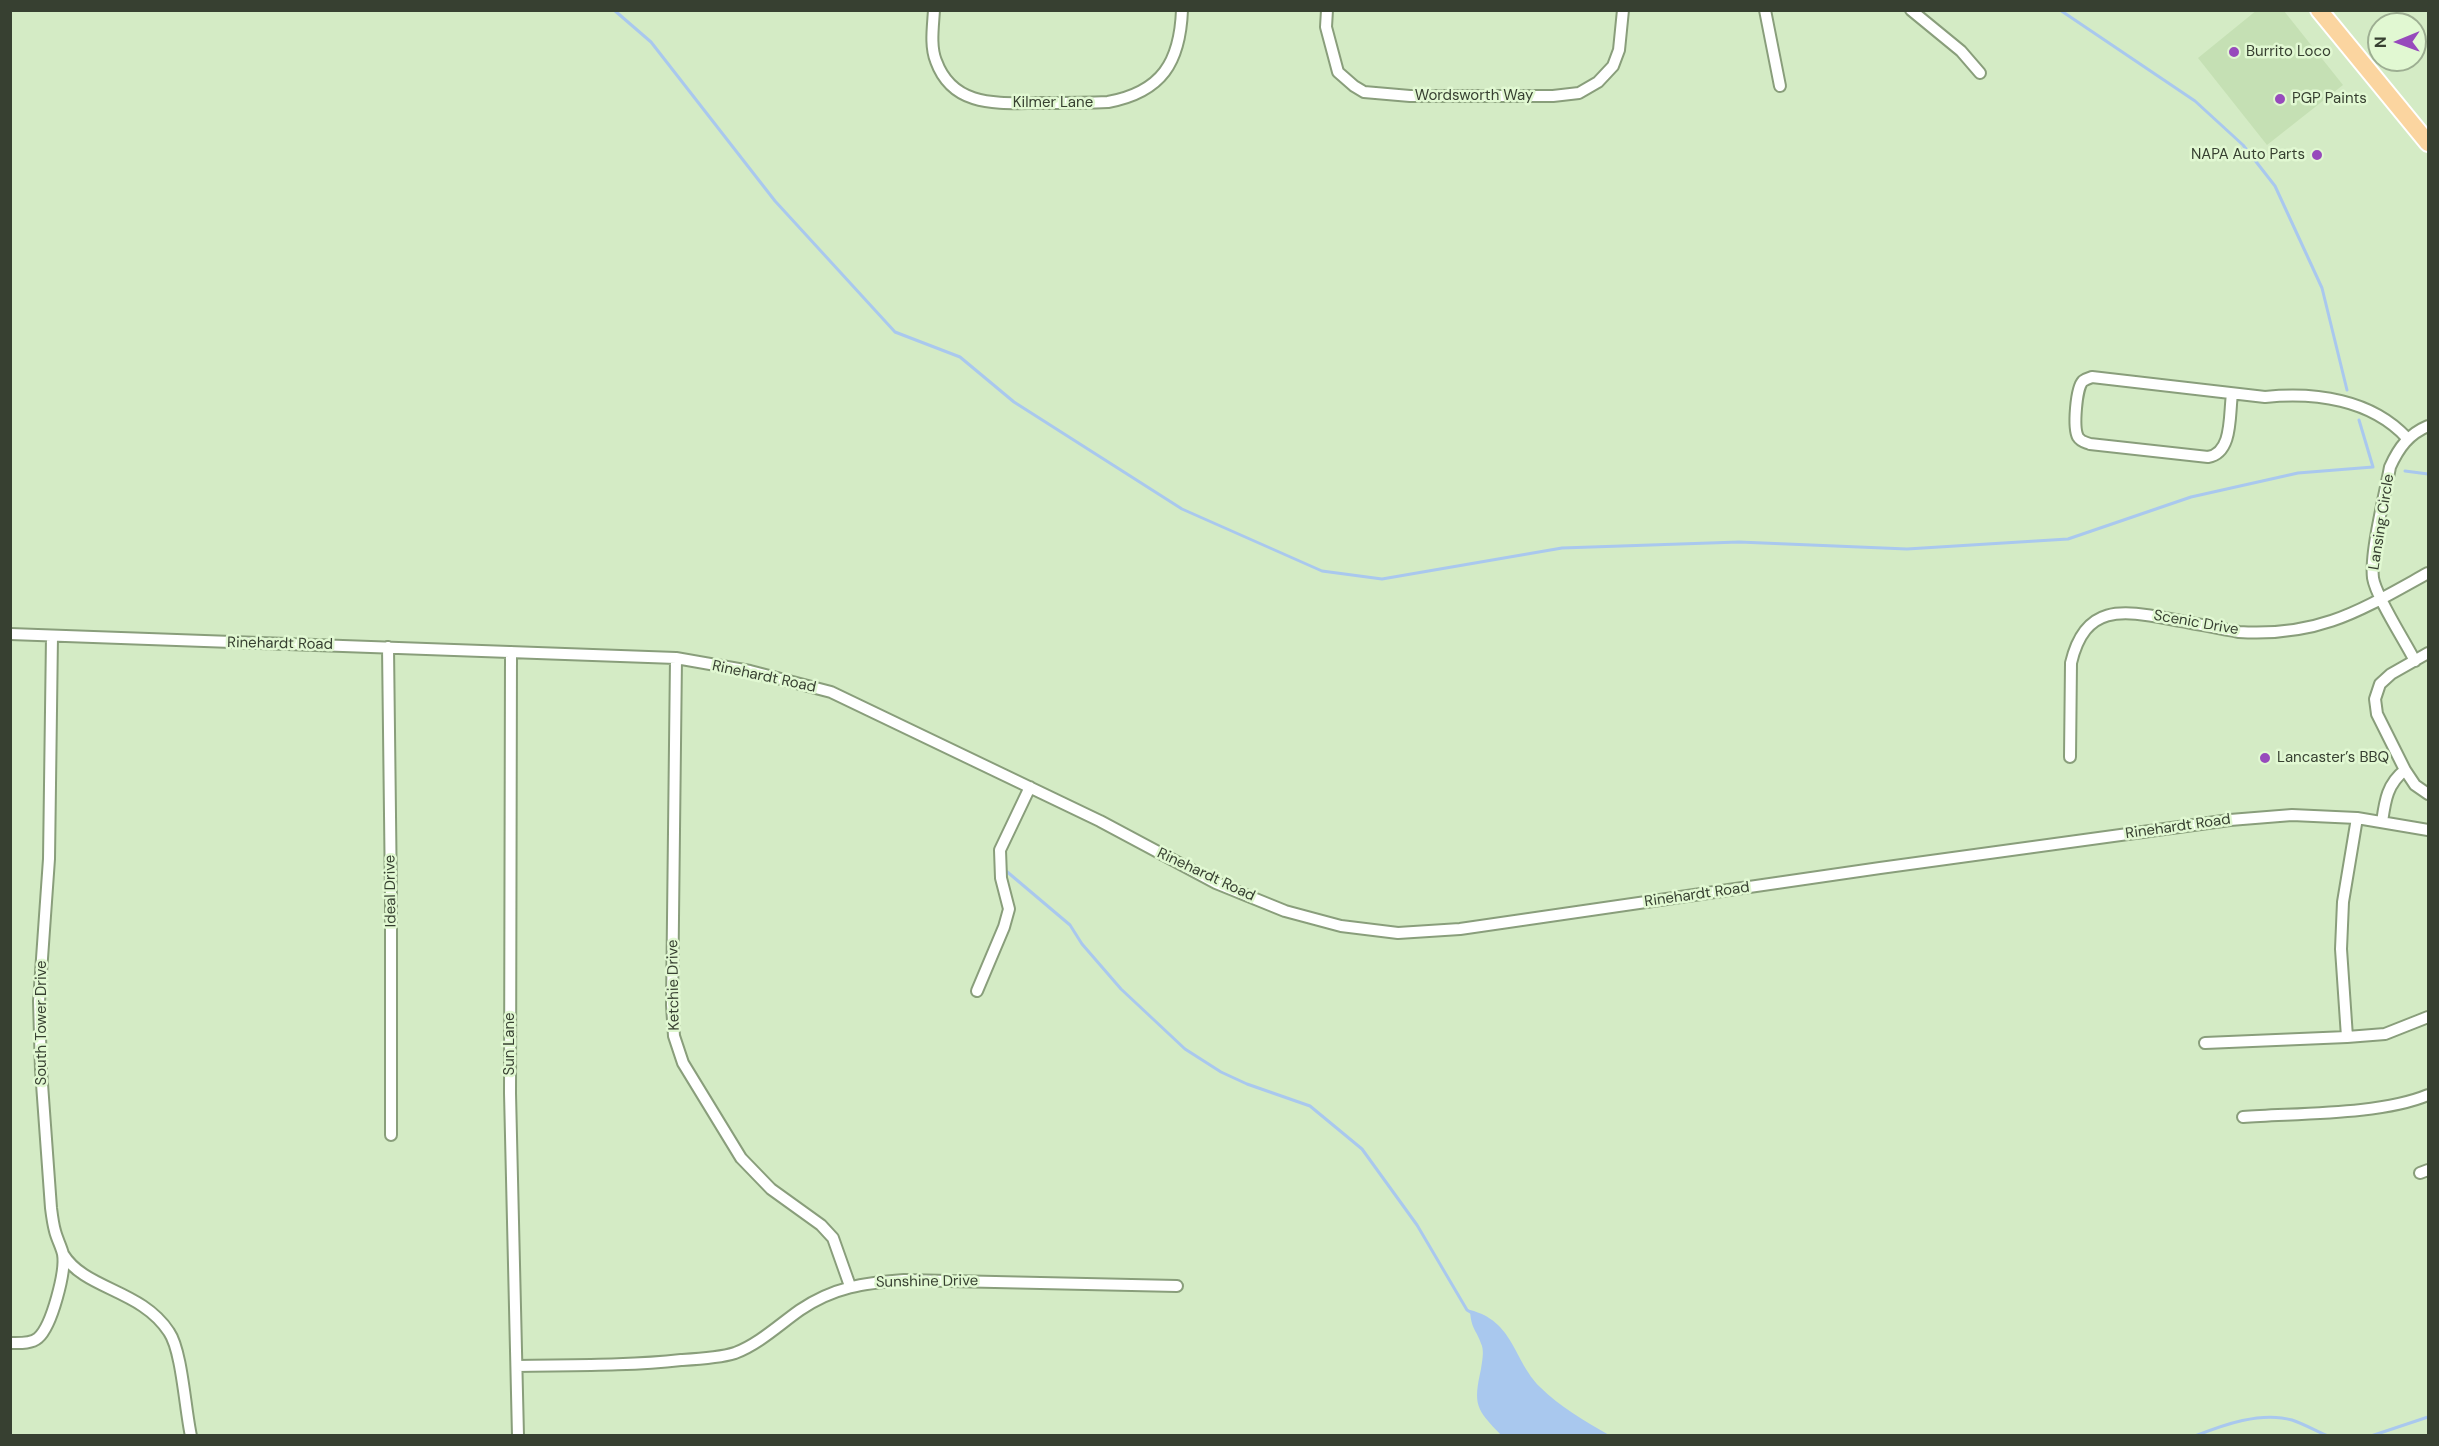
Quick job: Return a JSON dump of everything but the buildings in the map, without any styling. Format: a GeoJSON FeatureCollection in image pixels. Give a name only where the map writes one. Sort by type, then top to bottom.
{"type":"FeatureCollection","features":[{"type":"Feature","properties":{"kind":"main road"},"geometry":{"type":"LineString","coordinates":[[2319,10],[2428,142]]}},
{"type":"Feature","properties":{"kind":"street","name":"Kilmer Lane"},"geometry":{"type":"LineString","coordinates":[[934,10],[932,44],[936,61],[945,78],[957,90],[987,103],[1108,102],[1128,99],[1147,89],[1162,76],[1175,56],[1181,31],[1182,10]]}},
{"type":"Feature","properties":{"kind":"street","name":"Wordsworth Way"},"geometry":{"type":"LineString","coordinates":[[1327,10],[1326,27],[1338,72],[1364,92],[1410,96],[1553,96],[1579,93],[1598,82],[1613,66],[1619,50],[1623,10]]}},
{"type":"Feature","properties":{"kind":"street"},"geometry":{"type":"LineString","coordinates":[[1765,10],[1780,86]]}},
{"type":"Feature","properties":{"kind":"street"},"geometry":{"type":"LineString","coordinates":[[1911,10],[1961,51],[1980,73]]}},
{"type":"Feature","properties":{"kind":"street"},"geometry":{"type":"LineString","coordinates":[[2232,394],[2225,446],[2215,456],[2090,444],[2081,441],[2076,435],[2080,386],[2084,380],[2092,377],[2265,397],[2292,394],[2323,396],[2349,402],[2398,428],[2408,438]]}},
{"type":"Feature","properties":{"kind":"street","name":"Lansing Circle"},"geometry":{"type":"LineString","coordinates":[[2415,661],[2377,590],[2373,577],[2390,467],[2397,452],[2408,438],[2428,426]]}},
{"type":"Feature","properties":{"kind":"street","name":"Scenic Drive"},"geometry":{"type":"LineString","coordinates":[[2070,757],[2071,663],[2074,651],[2079,638],[2086,629],[2109,614],[2134,613],[2239,632],[2278,632],[2330,623],[2382,599],[2428,573]]}},
{"type":"Feature","properties":{"kind":"street","name":"Rinehardt Road"},"geometry":{"type":"LineString","coordinates":[[10,634],[208,643],[388,646],[676,658],[750,671],[831,692],[1100,821],[1216,883],[1286,911],[1341,926],[1398,933],[1460,929],[2230,820],[2292,815],[2357,818],[2428,830]]}},
{"type":"Feature","properties":{"kind":"street","name":"South Tower Drive"},"geometry":{"type":"LineString","coordinates":[[10,1343],[22,1343],[37,1338],[47,1325],[59,1287],[63,1254],[54,1229],[51,1208],[39,1047],[40,974],[46,926],[49,859],[52,636]]}},
{"type":"Feature","properties":{"kind":"street","name":"Ideal Drive"},"geometry":{"type":"LineString","coordinates":[[388,646],[391,1135]]}},
{"type":"Feature","properties":{"kind":"street","name":"Sun Lane"},"geometry":{"type":"LineString","coordinates":[[511,652],[510,1093],[518,1436]]}},
{"type":"Feature","properties":{"kind":"street"},"geometry":{"type":"LineString","coordinates":[[2428,653],[2391,674],[2380,684],[2374,699],[2377,714],[2405,770],[2415,785],[2428,794]]}},
{"type":"Feature","properties":{"kind":"street","name":"Ketchie Drive"},"geometry":{"type":"LineString","coordinates":[[676,658],[672,1005],[674,1036],[683,1063],[741,1158],[771,1189],[821,1225],[833,1238],[850,1286]]}},
{"type":"Feature","properties":{"kind":"street"},"geometry":{"type":"LineString","coordinates":[[2382,822],[2389,787],[2405,770]]}},
{"type":"Feature","properties":{"kind":"street"},"geometry":{"type":"LineString","coordinates":[[977,991],[1004,927],[1008,909],[1001,878],[1000,850],[1030,787]]}},
{"type":"Feature","properties":{"kind":"street"},"geometry":{"type":"LineString","coordinates":[[2347,1037],[2341,949],[2343,902],[2357,818]]}},
{"type":"Feature","properties":{"kind":"street"},"geometry":{"type":"LineString","coordinates":[[2205,1043],[2385,1034],[2428,1017]]}},
{"type":"Feature","properties":{"kind":"street"},"geometry":{"type":"LineString","coordinates":[[2243,1117],[2349,1110],[2411,1102],[2428,1095]]}},
{"type":"Feature","properties":{"kind":"street"},"geometry":{"type":"LineString","coordinates":[[63,1254],[76,1268],[92,1279],[141,1303],[154,1314],[170,1334],[177,1354],[191,1436]]}},
{"type":"Feature","properties":{"kind":"street","name":"Sunshine Drive"},"geometry":{"type":"LineString","coordinates":[[517,1366],[633,1365],[736,1353],[772,1332],[802,1309],[850,1286],[904,1280],[1177,1286]]}},
{"type":"Feature","properties":{"kind":"shaded area"},"geometry":{"type":"Polygon","coordinates":[[[2257,10],[2284,11],[2343,85],[2267,145],[2198,58],[2257,10]]]}},
{"type":"Feature","properties":{"kind":"water"},"geometry":{"type":"Polygon","coordinates":[[[1470,1310],[1485,1315],[1496,1323],[1540,1387],[1573,1413],[1609,1435],[1501,1435],[1486,1419],[1477,1399],[1483,1349],[1473,1326],[1470,1310]]]}},
{"type":"Feature","properties":{"kind":"waterway"},"geometry":{"type":"LineString","coordinates":[[614,10],[651,42],[775,201],[895,332],[960,357],[1014,402],[1182,509],[1322,571],[1382,579],[1562,548],[1739,542],[1907,549],[2068,539],[2191,497],[2298,473],[2373,467],[2359,420]]}},
{"type":"Feature","properties":{"kind":"waterway"},"geometry":{"type":"LineString","coordinates":[[2060,10],[2195,101],[2243,145],[2275,186],[2322,288],[2347,390]]}},
{"type":"Feature","properties":{"kind":"waterway"},"geometry":{"type":"LineString","coordinates":[[2405,471],[2428,474]]}},
{"type":"Feature","properties":{"kind":"waterway"},"geometry":{"type":"LineString","coordinates":[[1005,870],[1070,925],[1082,944],[1121,989],[1185,1049],[1221,1072],[1247,1084],[1310,1106],[1362,1149],[1417,1225],[1467,1310],[1472,1313]]}},
{"type":"Feature","properties":{"kind":"waterway"},"geometry":{"type":"LineString","coordinates":[[2195,1436],[2230,1424],[2268,1417],[2292,1420],[2328,1436]]}},
{"type":"Feature","properties":{"kind":"waterway"},"geometry":{"type":"LineString","coordinates":[[2371,1436],[2428,1417]]}},
{"type":"Feature","properties":{"kind":"place","name":"Burrito Loco"},"geometry":{"type":"Point","coordinates":[2234,52]}},
{"type":"Feature","properties":{"kind":"place","name":"PGP Paints"},"geometry":{"type":"Point","coordinates":[2280,99]}},
{"type":"Feature","properties":{"kind":"place","name":"NAPA Auto Parts"},"geometry":{"type":"Point","coordinates":[2317,155]}},
{"type":"Feature","properties":{"kind":"place","name":"Lancaster’s BBQ"},"geometry":{"type":"Point","coordinates":[2265,758]}}]}
